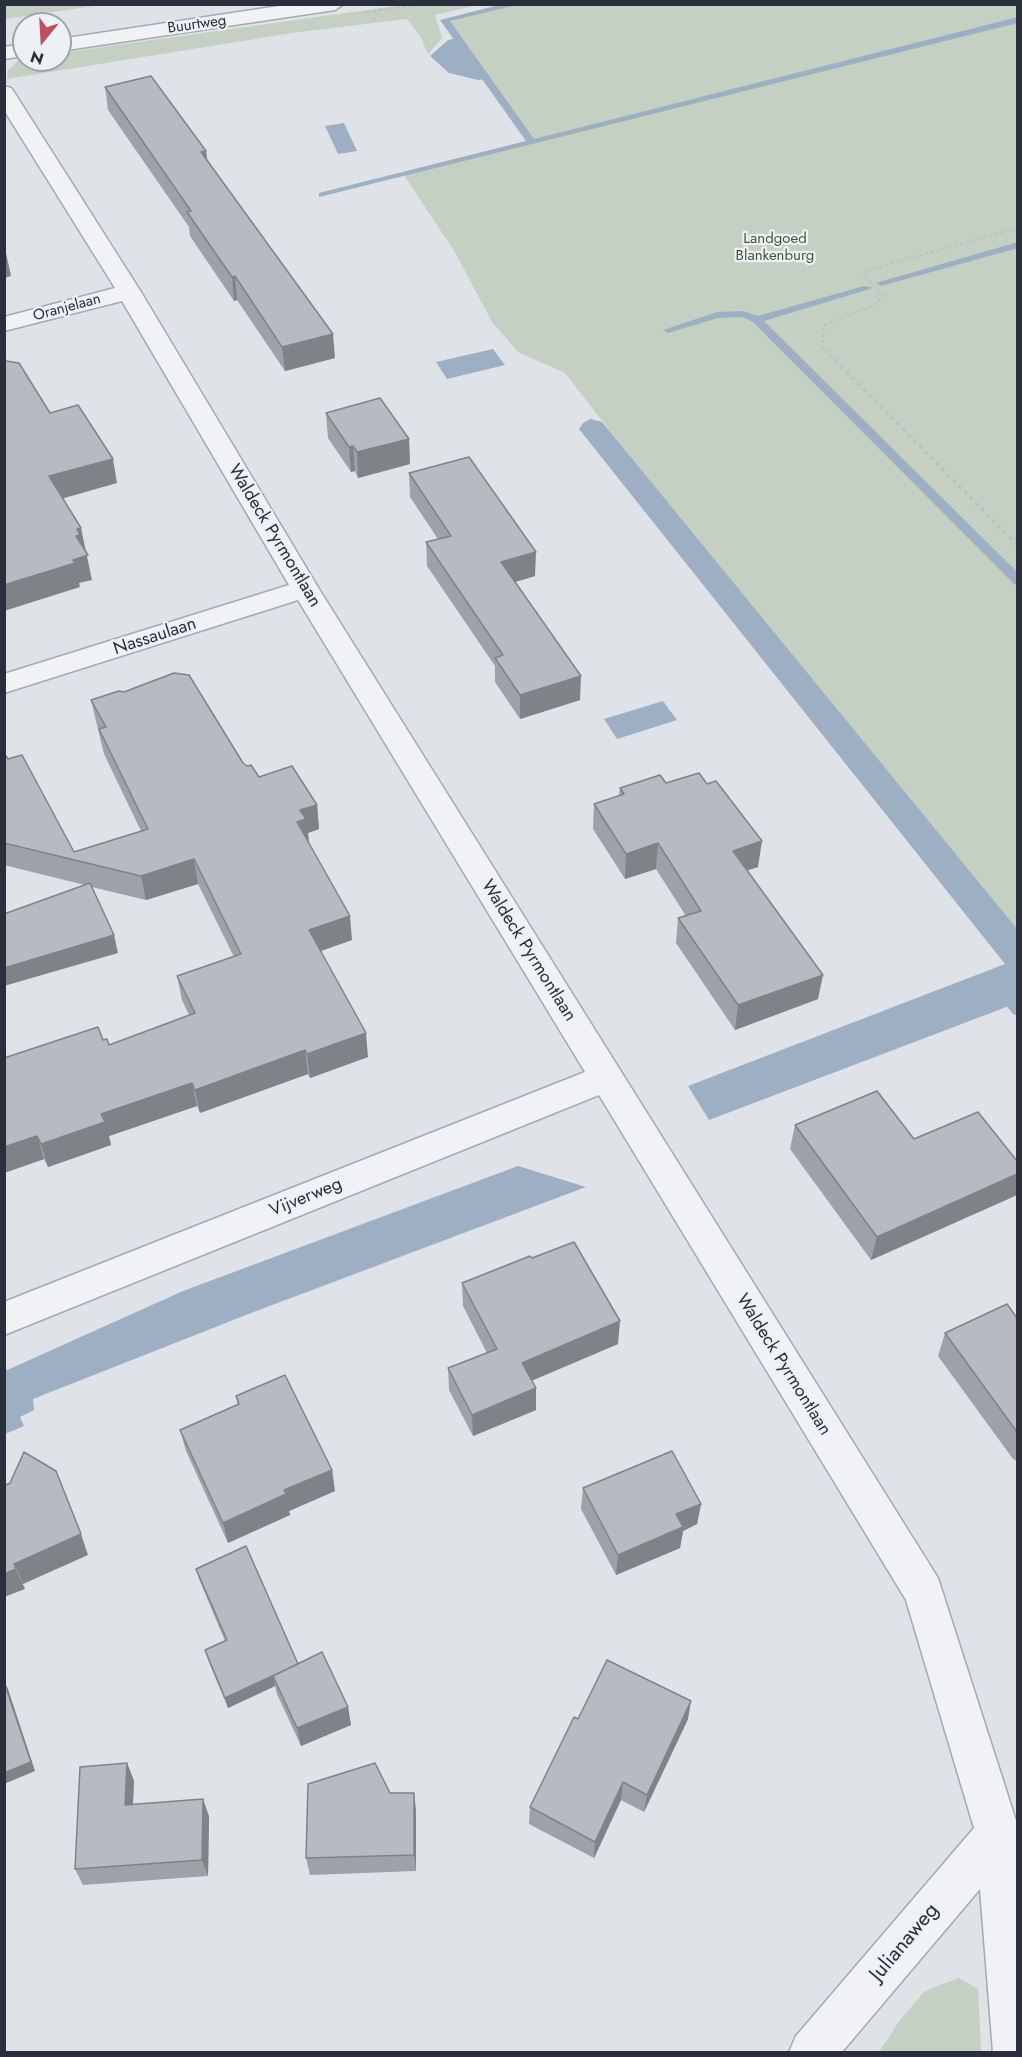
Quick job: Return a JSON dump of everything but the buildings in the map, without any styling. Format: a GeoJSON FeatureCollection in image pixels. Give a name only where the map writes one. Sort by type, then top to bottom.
{"type":"FeatureCollection","features":[{"type":"Feature","properties":{"kind":"street","name":"Buurtweg"},"geometry":{"type":"LineString","coordinates":[[72,43],[335,4]]}},
{"type":"Feature","properties":{"kind":"street","name":"Waldeck Pyrmontlaan"},"geometry":{"type":"LineString","coordinates":[[4,92],[129,292],[305,589],[924,1592],[1008,1839],[1016,2052]]}},
{"type":"Feature","properties":{"kind":"street","name":"Oranjelaan"},"geometry":{"type":"LineString","coordinates":[[4,324],[129,292]]}},
{"type":"Feature","properties":{"kind":"street","name":"Nassaulaan"},"geometry":{"type":"LineString","coordinates":[[4,684],[305,589]]}},
{"type":"Feature","properties":{"kind":"street","name":"Vijverweg"},"geometry":{"type":"LineString","coordinates":[[4,1319],[607,1078]]}},
{"type":"Feature","properties":{"kind":"street","name":"Julianaweg"},"geometry":{"type":"LineString","coordinates":[[812,2052],[1008,1839]]}},
{"type":"Feature","properties":{"kind":"path"},"geometry":{"type":"LineString","coordinates":[[1017,228],[874,268],[863,274],[883,295],[876,304],[824,325],[822,347],[1017,546]]}},
{"type":"Feature","properties":{"kind":"green space"},"geometry":{"type":"Polygon","coordinates":[[[5,4],[101,4],[53,12],[12,12],[12,18],[5,19],[5,4]]]}},
{"type":"Feature","properties":{"kind":"green space","name":"Landgoed Blankenburg"},"geometry":{"type":"Polygon","coordinates":[[[517,4],[1017,5],[1017,988],[1002,936],[565,373],[518,352],[492,322],[456,254],[404,175],[531,143],[444,20],[517,4]]]}},
{"type":"Feature","properties":{"kind":"green space"},"geometry":{"type":"Polygon","coordinates":[[[403,5],[477,5],[435,15],[442,38],[428,54],[420,36],[407,19],[292,33],[72,69],[72,51],[403,5]]]}},
{"type":"Feature","properties":{"kind":"green space"},"geometry":{"type":"Polygon","coordinates":[[[12,66],[12,72],[50,72],[7,79],[8,70],[12,66]]]}},
{"type":"Feature","properties":{"kind":"green space"},"geometry":{"type":"Polygon","coordinates":[[[959,1978],[978,1989],[981,2052],[879,2052],[900,2020],[925,1991],[959,1978]]]}},
{"type":"Feature","properties":{"kind":"water"},"geometry":{"type":"Polygon","coordinates":[[[457,38],[486,79],[478,80],[449,73],[430,56],[448,40],[457,38]]]}},
{"type":"Feature","properties":{"kind":"water"},"geometry":{"type":"Polygon","coordinates":[[[344,123],[357,151],[338,154],[325,126],[344,123]]]}},
{"type":"Feature","properties":{"kind":"water"},"geometry":{"type":"Polygon","coordinates":[[[493,349],[505,365],[447,379],[436,362],[493,349]]]}},
{"type":"Feature","properties":{"kind":"water"},"geometry":{"type":"Polygon","coordinates":[[[591,419],[602,422],[1017,929],[1017,1003],[709,1120],[688,1086],[1005,964],[579,429],[583,423],[591,419]]]}},
{"type":"Feature","properties":{"kind":"water"},"geometry":{"type":"Polygon","coordinates":[[[663,701],[677,720],[617,739],[604,719],[663,701]]]}},
{"type":"Feature","properties":{"kind":"water"},"geometry":{"type":"Polygon","coordinates":[[[518,1166],[586,1187],[251,1313],[33,1399],[34,1410],[20,1417],[24,1426],[5,1434],[5,1371],[183,1291],[518,1166]]]}},
{"type":"Feature","properties":{"kind":"waterway"},"geometry":{"type":"LineString","coordinates":[[517,4],[444,20],[532,142]]}},
{"type":"Feature","properties":{"kind":"waterway"},"geometry":{"type":"LineString","coordinates":[[532,142],[1018,20]]}},
{"type":"Feature","properties":{"kind":"waterway"},"geometry":{"type":"LineString","coordinates":[[323,195],[532,142]]}},
{"type":"Feature","properties":{"kind":"waterway"},"geometry":{"type":"LineString","coordinates":[[881,283],[1018,245]]}},
{"type":"Feature","properties":{"kind":"waterway"},"geometry":{"type":"LineString","coordinates":[[757,320],[868,288]]}},
{"type":"Feature","properties":{"kind":"waterway"},"geometry":{"type":"LineString","coordinates":[[668,330],[717,315],[743,314],[757,320]]}},
{"type":"Feature","properties":{"kind":"waterway"},"geometry":{"type":"LineString","coordinates":[[757,320],[1018,581]]}},
{"type":"Feature","properties":{"kind":"waterway"},"geometry":{"type":"LineString","coordinates":[[1011,1003],[1018,1010]]}}]}
